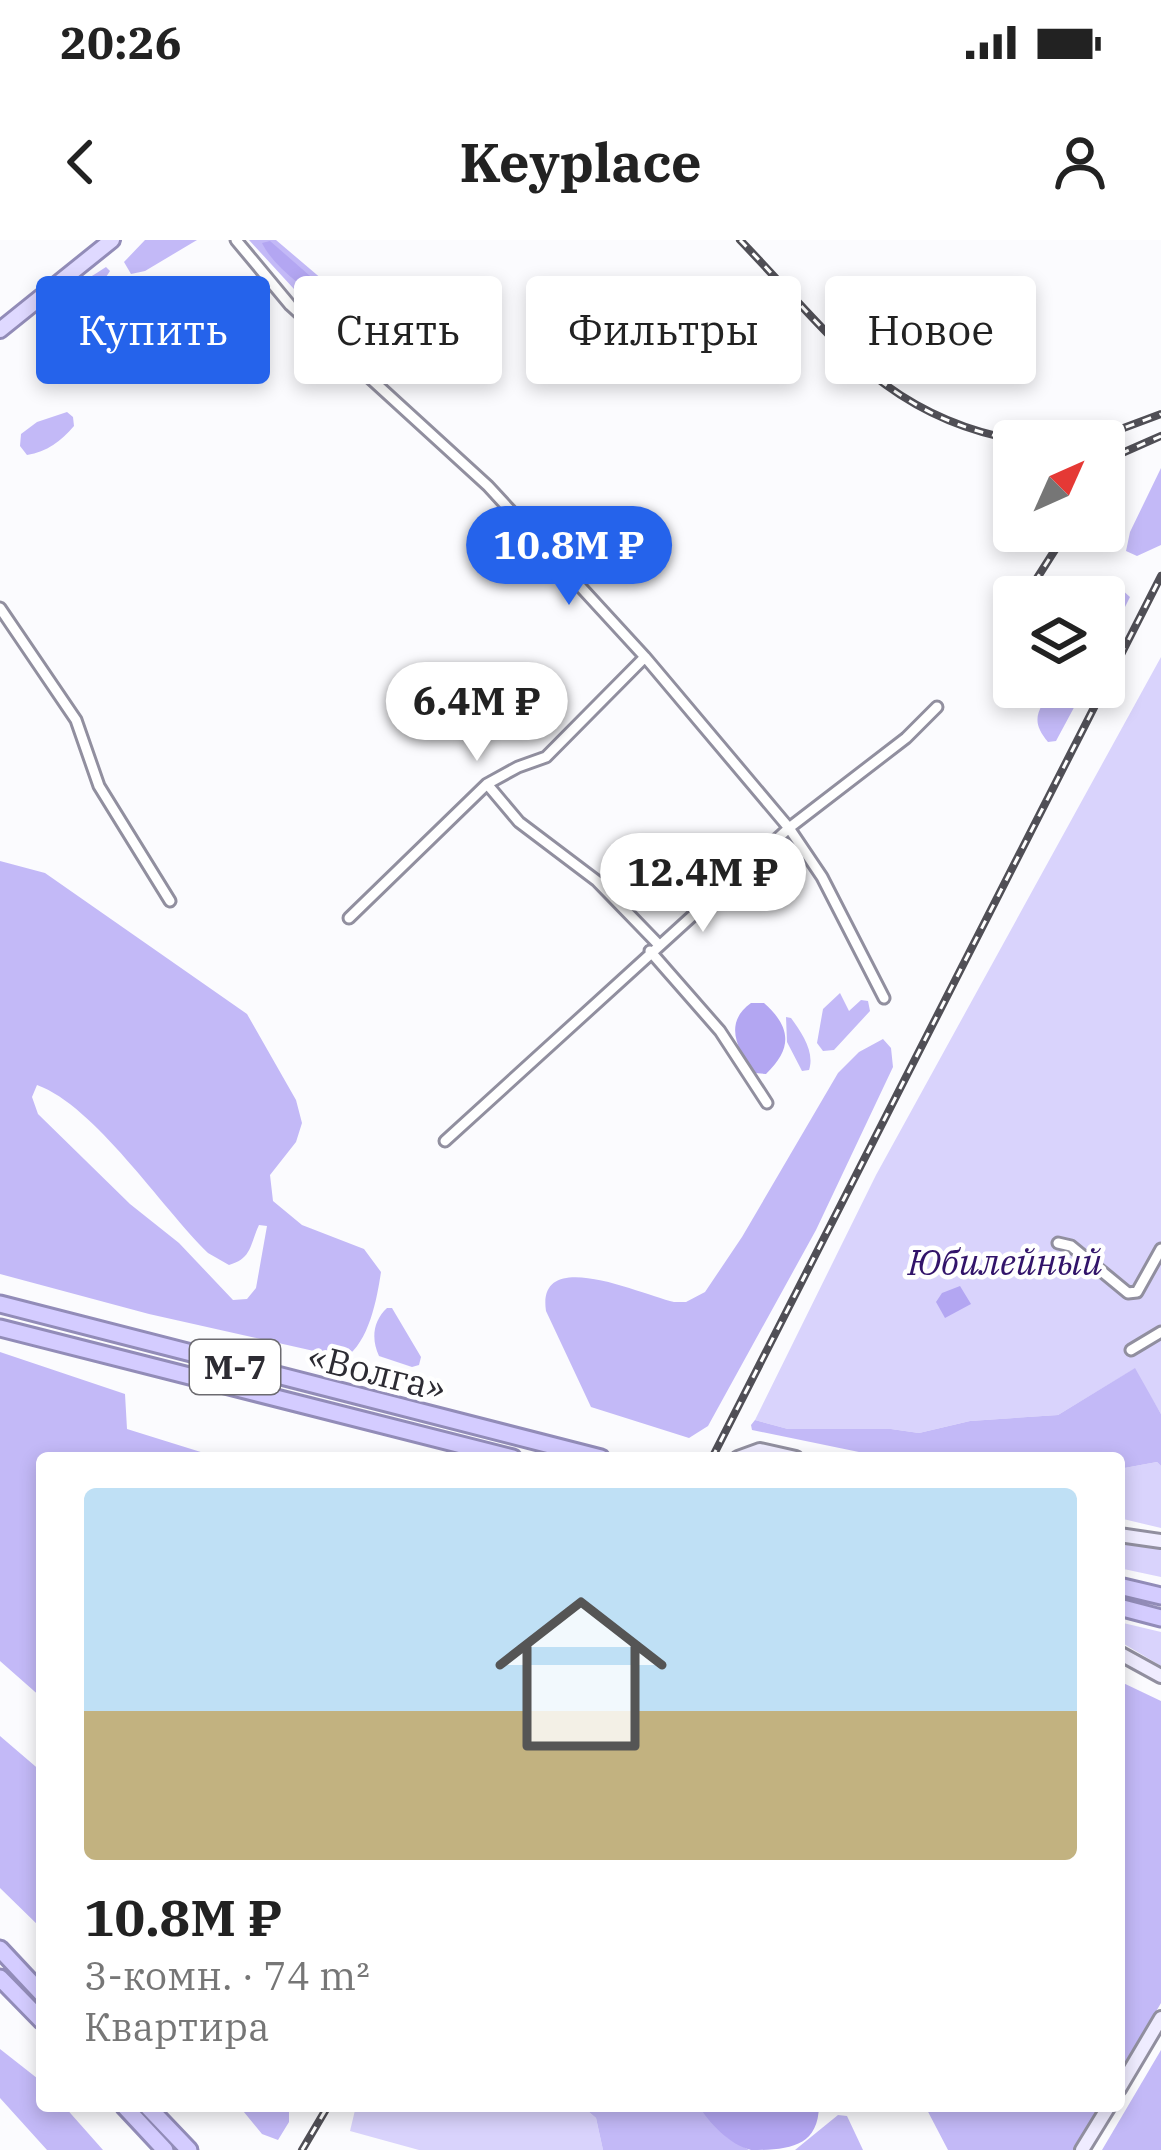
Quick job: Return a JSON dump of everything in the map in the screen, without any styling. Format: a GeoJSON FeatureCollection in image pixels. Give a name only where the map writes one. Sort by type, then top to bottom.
{"type":"FeatureCollection","features":[{"type":"Feature","properties":{"kind":"highway","name":"«Волга»"},"geometry":{"type":"LineString","coordinates":[[0,1304],[579,1452]]}},
{"type":"Feature","properties":{"kind":"highway","name":"«Волга»"},"geometry":{"type":"LineString","coordinates":[[0,1328],[489,1452]]}},
{"type":"Feature","properties":{"kind":"highway"},"geometry":{"type":"LineString","coordinates":[[1125,1587],[1161,1596]]}},
{"type":"Feature","properties":{"kind":"highway"},"geometry":{"type":"LineString","coordinates":[[1125,1609],[1161,1618]]}},
{"type":"Feature","properties":{"kind":"highway"},"geometry":{"type":"LineString","coordinates":[[0,1949],[36,1988]]}},
{"type":"Feature","properties":{"kind":"highway"},"geometry":{"type":"LineString","coordinates":[[0,1978],[36,2015]]}},
{"type":"Feature","properties":{"kind":"highway"},"geometry":{"type":"LineString","coordinates":[[130,2112],[165,2150]]}},
{"type":"Feature","properties":{"kind":"highway"},"geometry":{"type":"LineString","coordinates":[[153,2112],[188,2150]]}},
{"type":"Feature","properties":{"kind":"main road"},"geometry":{"type":"LineString","coordinates":[[0,330],[112,240]]}},
{"type":"Feature","properties":{"kind":"main road"},"geometry":{"type":"LineString","coordinates":[[1125,1536],[1161,1541]]}},
{"type":"Feature","properties":{"kind":"main road"},"geometry":{"type":"LineString","coordinates":[[1125,1656],[1161,1676]]}},
{"type":"Feature","properties":{"kind":"main road"},"geometry":{"type":"LineString","coordinates":[[1125,2079],[1161,2018]]}},
{"type":"Feature","properties":{"kind":"main road"},"geometry":{"type":"LineString","coordinates":[[1082,2150],[1105,2112]]}},
{"type":"Feature","properties":{"kind":"street"},"geometry":{"type":"LineString","coordinates":[[236,240],[290,305],[488,486],[645,658],[789,828],[822,877],[884,998]]}},
{"type":"Feature","properties":{"kind":"street"},"geometry":{"type":"LineString","coordinates":[[0,608],[76,720],[105,797],[170,901]]}},
{"type":"Feature","properties":{"kind":"street"},"geometry":{"type":"LineString","coordinates":[[349,917],[487,784],[546,757],[645,658]]}},
{"type":"Feature","properties":{"kind":"street"},"geometry":{"type":"LineString","coordinates":[[445,1141],[789,828],[906,738],[937,707]]}},
{"type":"Feature","properties":{"kind":"street"},"geometry":{"type":"LineString","coordinates":[[487,784],[525,827],[597,881],[720,1031],[767,1103]]}},
{"type":"Feature","properties":{"kind":"street"},"geometry":{"type":"LineString","coordinates":[[1058,1243],[1071,1246],[1128,1293],[1137,1292],[1161,1249]]}},
{"type":"Feature","properties":{"kind":"street"},"geometry":{"type":"LineString","coordinates":[[1131,1349],[1161,1332]]}},
{"type":"Feature","properties":{"kind":"green space","name":"Юбилейный"},"geometry":{"type":"Polygon","coordinates":[[[1161,657],[1161,1414],[1134,1369],[1058,1415],[970,1421],[919,1433],[788,1429],[755,1420],[876,1175],[1161,657]]]}},
{"type":"Feature","properties":{"kind":"green space"},"geometry":{"type":"Polygon","coordinates":[[[1157,1462],[1161,1466],[1161,1528],[1125,1519],[1125,1468],[1157,1462]]]}},
{"type":"Feature","properties":{"kind":"green space"},"geometry":{"type":"Polygon","coordinates":[[[1125,1542],[1161,1548],[1161,1577],[1125,1569],[1125,1542]]]}},
{"type":"Feature","properties":{"kind":"green space"},"geometry":{"type":"Polygon","coordinates":[[[1125,1623],[1161,1632],[1161,1666],[1125,1645],[1125,1623]]]}},
{"type":"Feature","properties":{"kind":"green space"},"geometry":{"type":"Polygon","coordinates":[[[355,2112],[589,2112],[596,2118],[603,2150],[419,2150],[350,2131],[355,2112]]]}},
{"type":"Feature","properties":{"kind":"shaded area"},"geometry":{"type":"Polygon","coordinates":[[[145,240],[197,240],[145,271],[131,274],[124,262],[145,240]]]}},
{"type":"Feature","properties":{"kind":"shaded area"},"geometry":{"type":"Polygon","coordinates":[[[249,240],[276,240],[318,276],[308,276],[291,262],[278,263],[294,277],[294,289],[249,240]]]}},
{"type":"Feature","properties":{"kind":"shaded area"},"geometry":{"type":"Polygon","coordinates":[[[270,241],[310,276],[294,279],[262,243],[270,241]]]}},
{"type":"Feature","properties":{"kind":"shaded area"},"geometry":{"type":"Polygon","coordinates":[[[67,412],[74,426],[59,441],[27,455],[20,446],[21,434],[37,422],[67,412]]]}},
{"type":"Feature","properties":{"kind":"shaded area"},"geometry":{"type":"Polygon","coordinates":[[[1161,468],[1161,545],[1137,556],[1126,551],[1130,532],[1161,468]]]}},
{"type":"Feature","properties":{"kind":"shaded area"},"geometry":{"type":"Polygon","coordinates":[[[1074,708],[1056,741],[1048,742],[1042,734],[1037,721],[1040,709],[1074,708]]]}},
{"type":"Feature","properties":{"kind":"shaded area"},"geometry":{"type":"Polygon","coordinates":[[[0,861],[45,873],[247,1014],[296,1100],[302,1123],[296,1142],[270,1175],[273,1201],[302,1225],[364,1249],[381,1272],[366,1331],[345,1358],[149,1314],[0,1274],[0,861]],[[37,1085],[32,1097],[38,1114],[130,1204],[179,1243],[233,1300],[247,1299],[256,1288],[267,1226],[259,1225],[249,1250],[237,1262],[229,1265],[208,1253],[104,1135],[59,1096],[37,1085]]]}},
{"type":"Feature","properties":{"kind":"shaded area"},"geometry":{"type":"Polygon","coordinates":[[[840,993],[849,1011],[861,1000],[868,1001],[870,1011],[834,1050],[823,1051],[817,1043],[823,1009],[840,993]]]}},
{"type":"Feature","properties":{"kind":"shaded area"},"geometry":{"type":"Polygon","coordinates":[[[751,1003],[764,1003],[784,1029],[781,1055],[766,1074],[755,1073],[736,1037],[737,1019],[751,1003]]]}},
{"type":"Feature","properties":{"kind":"shaded area"},"geometry":{"type":"Polygon","coordinates":[[[786,1017],[806,1043],[809,1070],[802,1071],[787,1042],[786,1017]]]}},
{"type":"Feature","properties":{"kind":"shaded area"},"geometry":{"type":"Polygon","coordinates":[[[883,1039],[891,1048],[893,1067],[816,1230],[708,1426],[689,1438],[591,1407],[546,1311],[547,1291],[557,1281],[574,1277],[617,1284],[674,1302],[686,1302],[705,1292],[838,1073],[859,1052],[883,1039]]]}},
{"type":"Feature","properties":{"kind":"shaded area"},"geometry":{"type":"Polygon","coordinates":[[[960,1286],[971,1304],[945,1318],[936,1302],[942,1293],[960,1286]]]}},
{"type":"Feature","properties":{"kind":"shaded area"},"geometry":{"type":"Polygon","coordinates":[[[387,1308],[392,1308],[421,1357],[419,1365],[379,1356],[375,1330],[387,1308]]]}},
{"type":"Feature","properties":{"kind":"shaded area"},"geometry":{"type":"Polygon","coordinates":[[[0,1352],[125,1394],[127,1429],[201,1452],[36,1452],[36,1693],[0,1661],[0,1352]]]}},
{"type":"Feature","properties":{"kind":"shaded area"},"geometry":{"type":"Polygon","coordinates":[[[1135,1368],[1161,1414],[1161,1466],[1157,1462],[1125,1468],[1125,1452],[859,1452],[752,1430],[751,1425],[755,1420],[788,1429],[919,1433],[970,1421],[1058,1415],[1135,1368]]]}},
{"type":"Feature","properties":{"kind":"shaded area"},"geometry":{"type":"Polygon","coordinates":[[[1125,1684],[1161,1701],[1161,2003],[1125,2064],[1125,1684]]]}},
{"type":"Feature","properties":{"kind":"shaded area"},"geometry":{"type":"Polygon","coordinates":[[[0,1736],[36,1767],[36,1923],[0,1888],[0,1736]]]}},
{"type":"Feature","properties":{"kind":"shaded area"},"geometry":{"type":"Polygon","coordinates":[[[0,2049],[36,2077],[36,2112],[69,2112],[103,2150],[47,2150],[0,2098],[0,2049]]]}},
{"type":"Feature","properties":{"kind":"shaded area"},"geometry":{"type":"Polygon","coordinates":[[[1161,2050],[1161,2150],[1102,2150],[1161,2050]]]}},
{"type":"Feature","properties":{"kind":"shaded area"},"geometry":{"type":"Polygon","coordinates":[[[244,2112],[289,2112],[289,2122],[278,2140],[262,2134],[244,2112]]]}},
{"type":"Feature","properties":{"kind":"shaded area"},"geometry":{"type":"Polygon","coordinates":[[[589,2112],[704,2112],[727,2137],[749,2150],[603,2150],[596,2118],[589,2112]]]}},
{"type":"Feature","properties":{"kind":"shaded area"},"geometry":{"type":"Polygon","coordinates":[[[703,2112],[818,2112],[807,2138],[778,2149],[751,2150],[735,2143],[703,2112]]]}},
{"type":"Feature","properties":{"kind":"shaded area"},"geometry":{"type":"Polygon","coordinates":[[[928,2112],[1096,2112],[1073,2150],[948,2150],[928,2112]]]}},
{"type":"Feature","properties":{"kind":"shaded area"},"geometry":{"type":"Polygon","coordinates":[[[838,2115],[847,2116],[863,2150],[795,2150],[838,2115]]]}},
{"type":"Feature","properties":{"kind":"railway"},"geometry":{"type":"LineString","coordinates":[[740,240],[864,368],[933,414],[993,434]]}},
{"type":"Feature","properties":{"kind":"railway"},"geometry":{"type":"LineString","coordinates":[[1125,427],[1161,414]]}},
{"type":"Feature","properties":{"kind":"railway"},"geometry":{"type":"LineString","coordinates":[[1125,452],[1161,436]]}},
{"type":"Feature","properties":{"kind":"railway"},"geometry":{"type":"LineString","coordinates":[[1038,576],[1054,552]]}},
{"type":"Feature","properties":{"kind":"railway"},"geometry":{"type":"LineString","coordinates":[[715,1452],[1161,576]]}},
{"type":"Feature","properties":{"kind":"railway"},"geometry":{"type":"LineString","coordinates":[[302,2150],[324,2112]]}}]}
